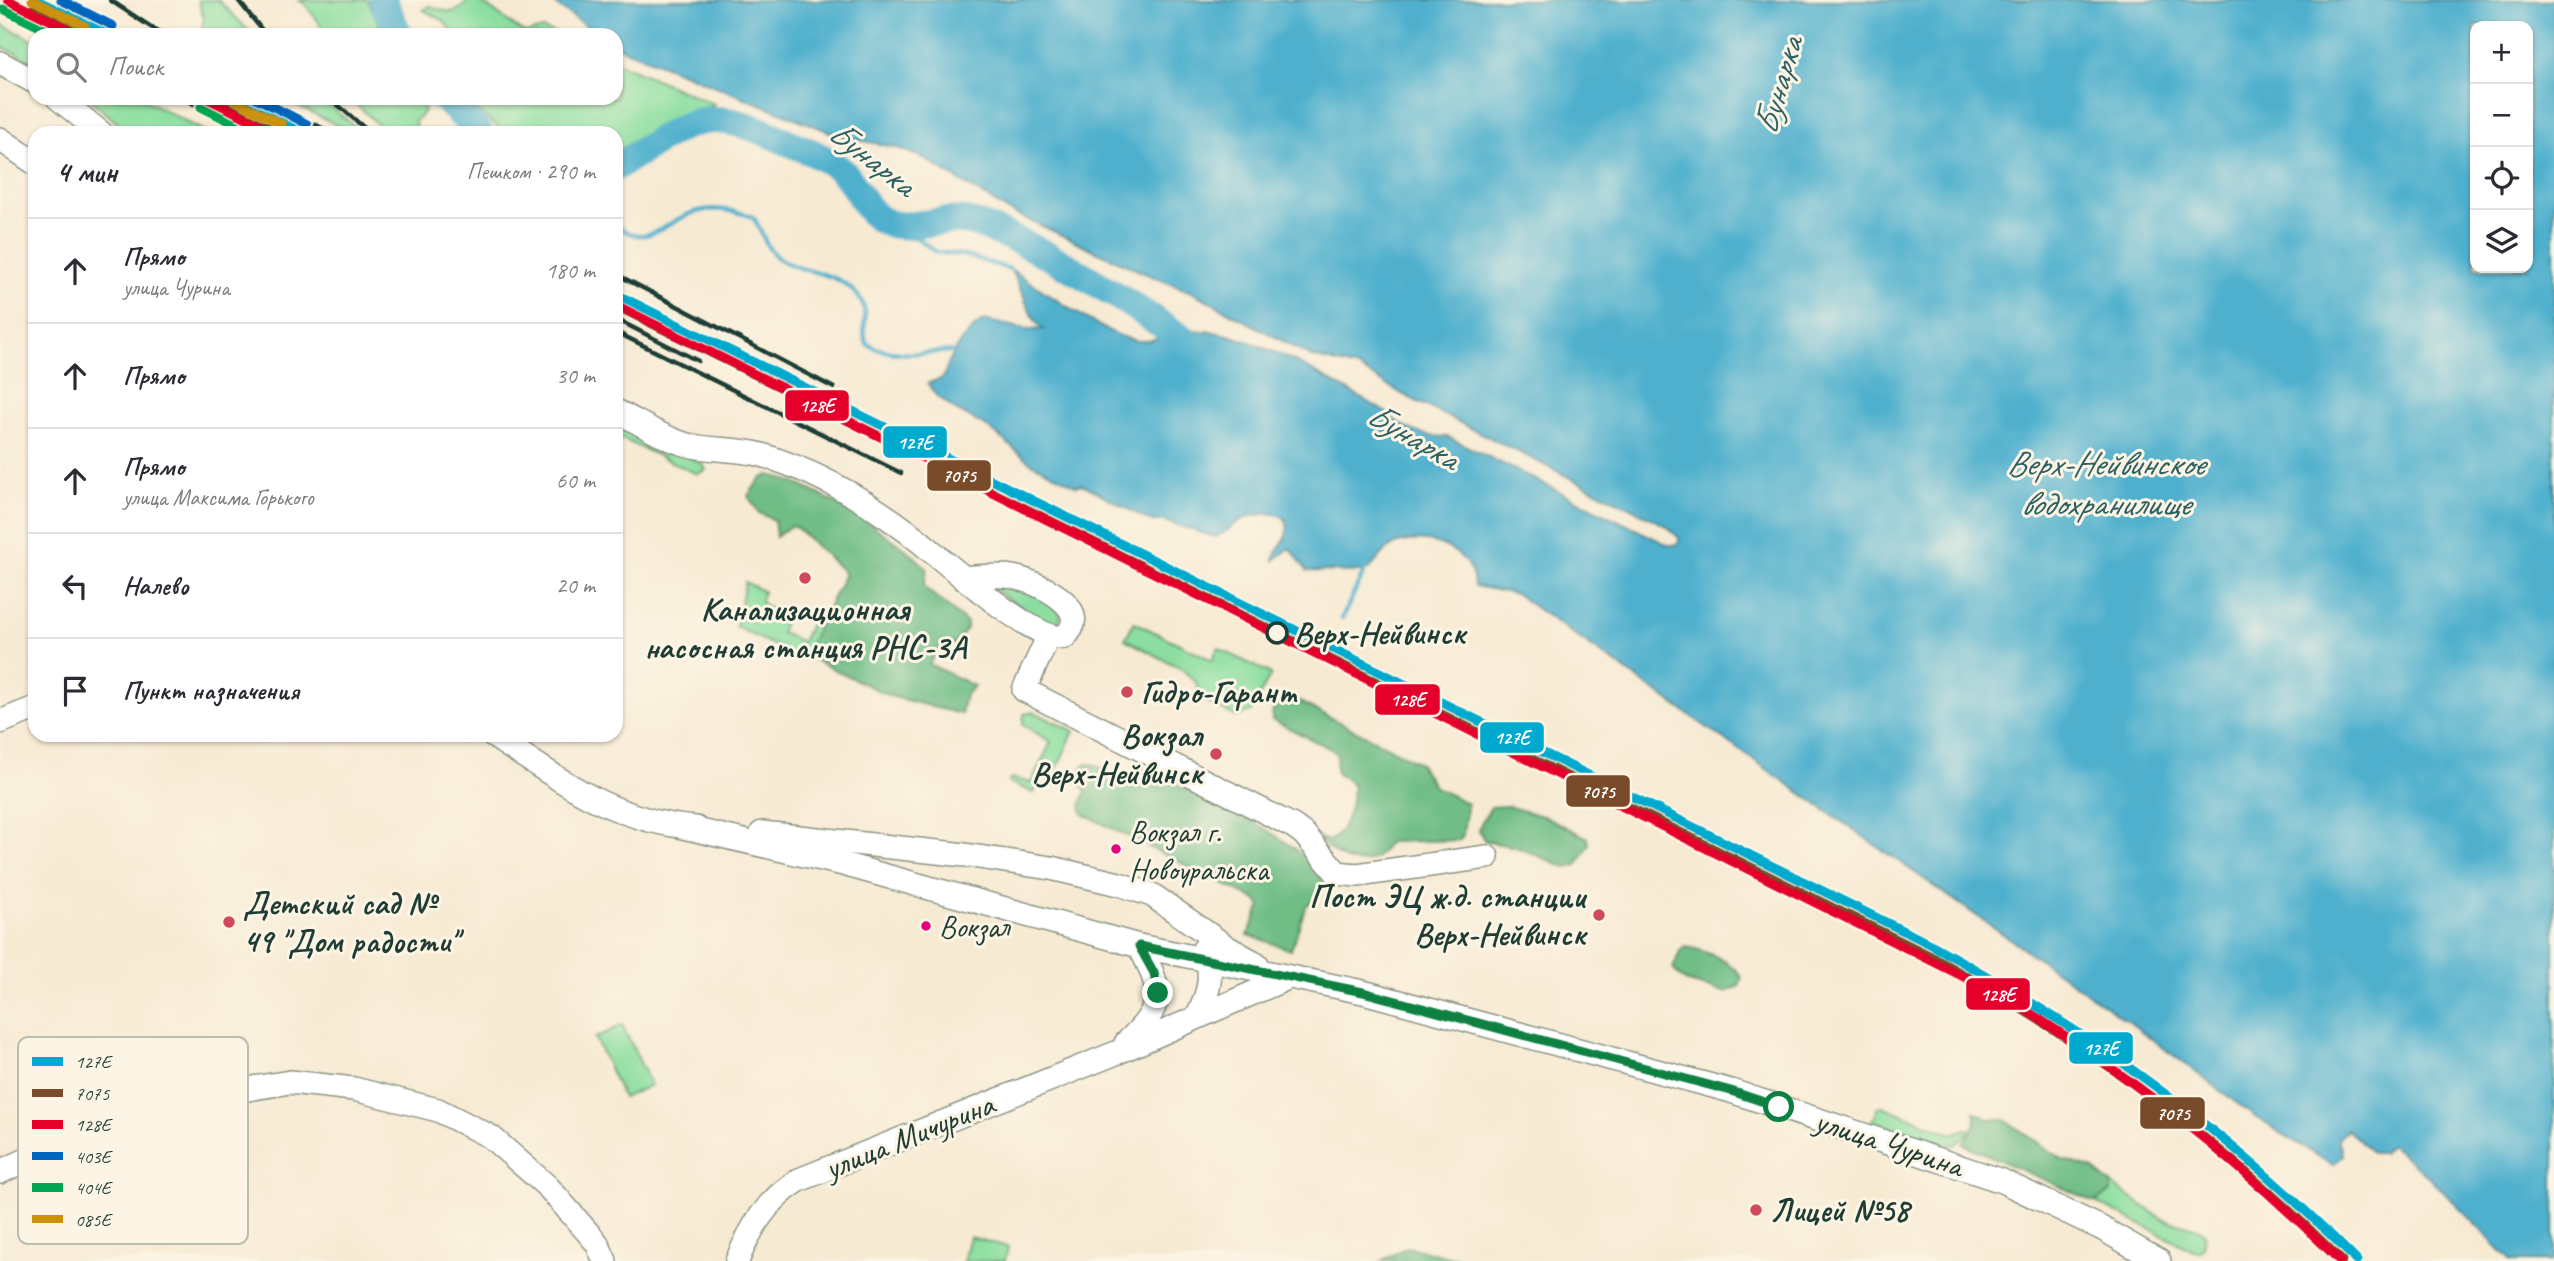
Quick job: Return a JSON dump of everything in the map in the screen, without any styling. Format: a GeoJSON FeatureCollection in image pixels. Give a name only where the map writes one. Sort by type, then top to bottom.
{"type":"FeatureCollection","features":[{"type":"Feature","properties":{"kind":"street"},"geometry":{"type":"LineString","coordinates":[[0,63],[28,78]]}},
{"type":"Feature","properties":{"kind":"street"},"geometry":{"type":"LineString","coordinates":[[67,105],[92,126]]}},
{"type":"Feature","properties":{"kind":"street"},"geometry":{"type":"LineString","coordinates":[[0,139],[28,158]]}},
{"type":"Feature","properties":{"kind":"street"},"geometry":{"type":"LineString","coordinates":[[623,414],[685,444],[757,454],[833,484],[908,532],[963,578],[1048,636],[1065,637],[1073,624],[1070,609],[1056,595],[1011,577],[963,578]]}},
{"type":"Feature","properties":{"kind":"street"},"geometry":{"type":"LineString","coordinates":[[1048,636],[1024,690],[1293,826],[1304,834],[1337,873],[1357,874],[1487,857]]}},
{"type":"Feature","properties":{"kind":"street"},"geometry":{"type":"LineString","coordinates":[[0,722],[28,711]]}},
{"type":"Feature","properties":{"kind":"street"},"geometry":{"type":"LineString","coordinates":[[503,742],[599,803],[646,822],[849,841],[993,859],[1088,877],[1152,895],[1228,948],[1285,979]]}},
{"type":"Feature","properties":{"kind":"street","name":"улица Чурина"},"geometry":{"type":"LineString","coordinates":[[683,827],[839,863],[1139,946],[1285,979],[1363,992],[1731,1091],[1954,1164],[2050,1203],[2159,1261]]}},
{"type":"Feature","properties":{"kind":"street"},"geometry":{"type":"LineString","coordinates":[[839,863],[835,850],[849,841]]}},
{"type":"Feature","properties":{"kind":"street"},"geometry":{"type":"LineString","coordinates":[[1190,921],[1209,962],[1208,993],[1198,1016]]}},
{"type":"Feature","properties":{"kind":"street"},"geometry":{"type":"LineString","coordinates":[[1116,1053],[1151,1017],[1157,1004],[1154,973],[1139,946]]}},
{"type":"Feature","properties":{"kind":"street","name":"улица Мичурина"},"geometry":{"type":"LineString","coordinates":[[737,1261],[755,1221],[784,1190],[799,1180],[1116,1053],[1285,979]]}},
{"type":"Feature","properties":{"kind":"street"},"geometry":{"type":"LineString","coordinates":[[248,1089],[290,1082],[354,1089],[438,1110],[491,1137],[548,1187],[597,1243],[605,1261]]}},
{"type":"Feature","properties":{"kind":"street"},"geometry":{"type":"LineString","coordinates":[[0,1172],[18,1164]]}},
{"type":"Feature","properties":{"kind":"green space"},"geometry":{"type":"Polygon","coordinates":[[[198,0],[218,0],[246,28],[202,28],[204,19],[198,0]]]}},
{"type":"Feature","properties":{"kind":"green space"},"geometry":{"type":"Polygon","coordinates":[[[297,0],[368,0],[381,28],[322,28],[304,3],[297,0]]]}},
{"type":"Feature","properties":{"kind":"green space"},"geometry":{"type":"Polygon","coordinates":[[[468,0],[476,1],[516,28],[449,28],[443,20],[423,10],[429,6],[450,12],[464,6],[468,0]]]}},
{"type":"Feature","properties":{"kind":"green space"},"geometry":{"type":"Polygon","coordinates":[[[0,24],[28,38],[28,60],[0,46],[0,24]]]}},
{"type":"Feature","properties":{"kind":"green space"},"geometry":{"type":"Polygon","coordinates":[[[623,65],[714,104],[653,131],[623,153],[623,126],[497,126],[471,105],[623,105],[623,65]]]}},
{"type":"Feature","properties":{"kind":"green space"},"geometry":{"type":"Polygon","coordinates":[[[96,105],[154,105],[195,126],[121,126],[96,105]]]}},
{"type":"Feature","properties":{"kind":"green space"},"geometry":{"type":"Polygon","coordinates":[[[296,105],[329,105],[354,126],[339,126],[296,105]]]}},
{"type":"Feature","properties":{"kind":"green space"},"geometry":{"type":"Polygon","coordinates":[[[357,105],[425,105],[422,114],[415,121],[415,126],[380,126],[357,105]]]}},
{"type":"Feature","properties":{"kind":"green space"},"geometry":{"type":"Polygon","coordinates":[[[623,425],[703,464],[706,470],[697,474],[623,439],[623,425]]]}},
{"type":"Feature","properties":{"kind":"green space"},"geometry":{"type":"Polygon","coordinates":[[[769,475],[806,488],[853,513],[897,543],[927,569],[924,584],[926,589],[967,623],[967,629],[954,645],[943,642],[929,664],[974,686],[965,695],[961,714],[890,696],[804,655],[844,576],[843,571],[797,528],[790,526],[776,537],[774,520],[759,513],[748,496],[760,479],[769,475]]]}},
{"type":"Feature","properties":{"kind":"green space"},"geometry":{"type":"Polygon","coordinates":[[[745,582],[763,591],[761,602],[784,619],[781,633],[802,642],[816,611],[825,615],[802,659],[736,627],[745,582]]]}},
{"type":"Feature","properties":{"kind":"green space"},"geometry":{"type":"Polygon","coordinates":[[[1003,585],[1046,597],[1061,614],[1059,623],[1052,626],[994,590],[1003,585]]]}},
{"type":"Feature","properties":{"kind":"green space"},"geometry":{"type":"Polygon","coordinates":[[[1134,622],[1212,660],[1218,648],[1271,674],[1251,712],[1237,717],[1202,700],[1196,682],[1182,669],[1125,639],[1134,622]]]}},
{"type":"Feature","properties":{"kind":"green space"},"geometry":{"type":"Polygon","coordinates":[[[1286,695],[1419,763],[1434,787],[1467,803],[1460,840],[1389,842],[1377,857],[1358,862],[1343,858],[1329,849],[1317,837],[1328,841],[1339,833],[1349,810],[1353,787],[1345,777],[1337,774],[1337,754],[1333,750],[1272,720],[1273,710],[1286,695]]]}},
{"type":"Feature","properties":{"kind":"green space"},"geometry":{"type":"Polygon","coordinates":[[[1034,712],[1074,731],[1053,777],[1044,773],[1034,793],[1009,782],[1011,778],[1031,783],[1051,742],[1023,725],[1024,714],[1034,712]]]}},
{"type":"Feature","properties":{"kind":"green space"},"geometry":{"type":"Polygon","coordinates":[[[1085,764],[1096,765],[1124,780],[1137,769],[1143,769],[1215,802],[1269,831],[1311,864],[1323,881],[1317,898],[1306,906],[1291,950],[1248,935],[1261,906],[1258,901],[1083,814],[1081,806],[1086,790],[1077,781],[1077,774],[1085,764]]]}},
{"type":"Feature","properties":{"kind":"green space"},"geometry":{"type":"Polygon","coordinates":[[[1507,806],[1546,817],[1588,838],[1589,845],[1577,865],[1568,868],[1516,847],[1485,841],[1478,829],[1491,807],[1507,806]]]}},
{"type":"Feature","properties":{"kind":"green space"},"geometry":{"type":"Polygon","coordinates":[[[1685,947],[1709,953],[1732,967],[1742,978],[1739,986],[1725,992],[1685,981],[1673,969],[1680,951],[1685,947]]]}},
{"type":"Feature","properties":{"kind":"green space"},"geometry":{"type":"Polygon","coordinates":[[[622,1025],[651,1085],[623,1098],[595,1038],[622,1025]]]}},
{"type":"Feature","properties":{"kind":"green space"},"geometry":{"type":"Polygon","coordinates":[[[1882,1106],[1952,1134],[1966,1129],[1972,1130],[1954,1146],[1871,1121],[1876,1116],[1877,1108],[1882,1106]]]}},
{"type":"Feature","properties":{"kind":"green space"},"geometry":{"type":"Polygon","coordinates":[[[1974,1112],[1988,1118],[2005,1120],[2062,1159],[2093,1169],[2111,1184],[2111,1192],[2095,1202],[1963,1144],[1976,1123],[1974,1112]]]}},
{"type":"Feature","properties":{"kind":"green space"},"geometry":{"type":"Polygon","coordinates":[[[2111,1184],[2161,1218],[2194,1227],[2205,1233],[2203,1248],[2198,1252],[2192,1250],[2095,1202],[2111,1192],[2111,1184]]]}},
{"type":"Feature","properties":{"kind":"green space"},"geometry":{"type":"Polygon","coordinates":[[[970,1237],[1008,1247],[1005,1261],[963,1261],[970,1237]]]}},
{"type":"Feature","properties":{"kind":"green space"},"geometry":{"type":"Polygon","coordinates":[[[1407,1247],[1469,1261],[1382,1261],[1407,1247]]]}},
{"type":"Feature","properties":{"kind":"water","name":"Верх-Нейвинское водохранилище"},"geometry":{"type":"Polygon","coordinates":[[[549,0],[2554,0],[2554,1261],[2511,1261],[2430,1178],[2391,1145],[2382,1153],[2373,1153],[2347,1129],[2338,1138],[2343,1156],[2333,1165],[2255,1117],[2136,1027],[1516,594],[1474,586],[1472,573],[1466,563],[1448,548],[1424,541],[1398,543],[1364,572],[1307,571],[1290,548],[1274,560],[1287,530],[1285,520],[1277,515],[1248,517],[1215,537],[1164,521],[1150,521],[1088,487],[1081,484],[1077,486],[1031,463],[989,428],[954,409],[935,394],[928,383],[943,378],[958,345],[984,320],[1030,330],[1043,329],[1034,318],[1010,269],[1092,322],[1126,338],[1146,341],[1191,330],[1215,332],[1261,346],[1305,367],[1387,413],[1407,428],[1432,436],[1448,437],[1668,545],[1676,545],[1680,539],[1667,526],[1404,395],[1358,368],[1312,357],[1194,293],[1007,210],[923,158],[898,148],[840,136],[623,49],[623,28],[589,28],[549,0]]]}},
{"type":"Feature","properties":{"kind":"waterway","name":"Бунарка"},"geometry":{"type":"LineString","coordinates":[[383,0],[396,28]]}},
{"type":"Feature","properties":{"kind":"waterway","name":"Бунарка"},"geometry":{"type":"LineString","coordinates":[[451,105],[473,126]]}},
{"type":"Feature","properties":{"kind":"waterway","name":"Бунарка"},"geometry":{"type":"LineString","coordinates":[[623,163],[661,139],[696,122],[732,122],[756,129],[832,163],[845,174],[870,211],[881,220],[904,226],[967,221],[1010,237],[1068,266],[1206,353]]}},
{"type":"Feature","properties":{"kind":"waterway"},"geometry":{"type":"LineString","coordinates":[[623,229],[638,235],[647,235],[684,216],[710,209],[739,212],[753,217],[770,249],[778,258],[834,278],[854,291],[864,307],[864,334],[867,344],[897,353],[951,351]]}},
{"type":"Feature","properties":{"kind":"waterway"},"geometry":{"type":"LineString","coordinates":[[902,227],[936,252],[963,255],[1010,269]]}},
{"type":"Feature","properties":{"kind":"waterway"},"geometry":{"type":"LineString","coordinates":[[1342,618],[1366,568]]}},
{"type":"Feature","properties":{"kind":"railway"},"geometry":{"type":"LineString","coordinates":[[110,0],[152,28]]}},
{"type":"Feature","properties":{"kind":"railway"},"geometry":{"type":"LineString","coordinates":[[238,0],[260,28]]}},
{"type":"Feature","properties":{"kind":"railway"},"geometry":{"type":"LineString","coordinates":[[196,105],[237,126]]}},
{"type":"Feature","properties":{"kind":"railway"},"geometry":{"type":"LineString","coordinates":[[277,105],[318,126]]}},
{"type":"Feature","properties":{"kind":"railway"},"geometry":{"type":"LineString","coordinates":[[338,105],[362,126]]}},
{"type":"Feature","properties":{"kind":"railway"},"geometry":{"type":"LineString","coordinates":[[623,278],[834,388]]}},
{"type":"Feature","properties":{"kind":"railway"},"geometry":{"type":"LineString","coordinates":[[623,323],[698,361]]}},
{"type":"Feature","properties":{"kind":"railway"},"geometry":{"type":"LineString","coordinates":[[623,335],[901,473]]}},
{"type":"Feature","properties":{"kind":"transit line","name":"128Е"},"geometry":{"type":"LineString","coordinates":[[8,0],[66,28]]}},
{"type":"Feature","properties":{"kind":"transit line","name":"085Е"},"geometry":{"type":"LineString","coordinates":[[32,0],[85,26]]}},
{"type":"Feature","properties":{"kind":"transit line","name":"127Е"},"geometry":{"type":"LineString","coordinates":[[37,0],[94,28]]}},
{"type":"Feature","properties":{"kind":"transit line","name":"403Е"},"geometry":{"type":"LineString","coordinates":[[61,0],[113,26]]}},
{"type":"Feature","properties":{"kind":"transit line","name":"404Е"},"geometry":{"type":"LineString","coordinates":[[3,9],[42,28]]}},
{"type":"Feature","properties":{"kind":"transit line","name":"7075"},"geometry":{"type":"LineString","coordinates":[[32,9],[70,28]]}},
{"type":"Feature","properties":{"kind":"transit line","name":"128Е"},"geometry":{"type":"LineString","coordinates":[[220,105],[263,126]]}},
{"type":"Feature","properties":{"kind":"transit line","name":"085Е"},"geometry":{"type":"LineString","coordinates":[[244,105],[282,124]]}},
{"type":"Feature","properties":{"kind":"transit line","name":"127Е"},"geometry":{"type":"LineString","coordinates":[[247,105],[288,126]]}},
{"type":"Feature","properties":{"kind":"transit line","name":"403Е"},"geometry":{"type":"LineString","coordinates":[[270,105],[307,124]]}},
{"type":"Feature","properties":{"kind":"transit line","name":"404Е"},"geometry":{"type":"LineString","coordinates":[[201,107],[239,126]]}},
{"type":"Feature","properties":{"kind":"transit line","name":"7075"},"geometry":{"type":"LineString","coordinates":[[228,107],[265,126]]}},
{"type":"Feature","properties":{"kind":"transit line","name":"127Е"},"geometry":{"type":"LineString","coordinates":[[623,297],[1932,945],[2048,1013],[2156,1087],[2259,1169],[2357,1261]]}},
{"type":"Feature","properties":{"kind":"transit line","name":"128Е"},"geometry":{"type":"LineString","coordinates":[[623,308],[2006,998],[2095,1057],[2222,1153],[2340,1261]]}},
{"type":"Feature","properties":{"kind":"transit line","name":"7075"},"geometry":{"type":"LineString","coordinates":[[623,309],[1927,954],[2039,1020],[2146,1092],[2247,1173],[2342,1261]]}},
{"type":"Feature","properties":{"kind":"place","name":"Канализационная насосная станция РНС-3А"},"geometry":{"type":"Point","coordinates":[805,578]}},
{"type":"Feature","properties":{"kind":"place","name":"Верх-Нейвинск"},"geometry":{"type":"Point","coordinates":[1277,633]}},
{"type":"Feature","properties":{"kind":"place","name":"Гидро-Гарант"},"geometry":{"type":"Point","coordinates":[1127,692]}},
{"type":"Feature","properties":{"kind":"place","name":"Вокзал Верх-Нейвинск"},"geometry":{"type":"Point","coordinates":[1216,754]}},
{"type":"Feature","properties":{"kind":"place","name":"Вокзал г. Новоуральска"},"geometry":{"type":"Point","coordinates":[1116,849]}},
{"type":"Feature","properties":{"kind":"place","name":"Пост ЭЦ ж.д. станции Верх-Нейвинск"},"geometry":{"type":"Point","coordinates":[1599,915]}},
{"type":"Feature","properties":{"kind":"place","name":"Детский сад № 49 \"Дом радости\""},"geometry":{"type":"Point","coordinates":[229,922]}},
{"type":"Feature","properties":{"kind":"place","name":"Вокзал"},"geometry":{"type":"Point","coordinates":[926,926]}},
{"type":"Feature","properties":{"kind":"place","name":"Лицей №58"},"geometry":{"type":"Point","coordinates":[1756,1210]}},
{"type":"Feature","properties":{"kind":"route"},"geometry":{"type":"LineString","coordinates":[[1158,993],[1154,973],[1139,946],[1285,979],[1363,992],[1731,1091],[1779,1107]]}}]}
